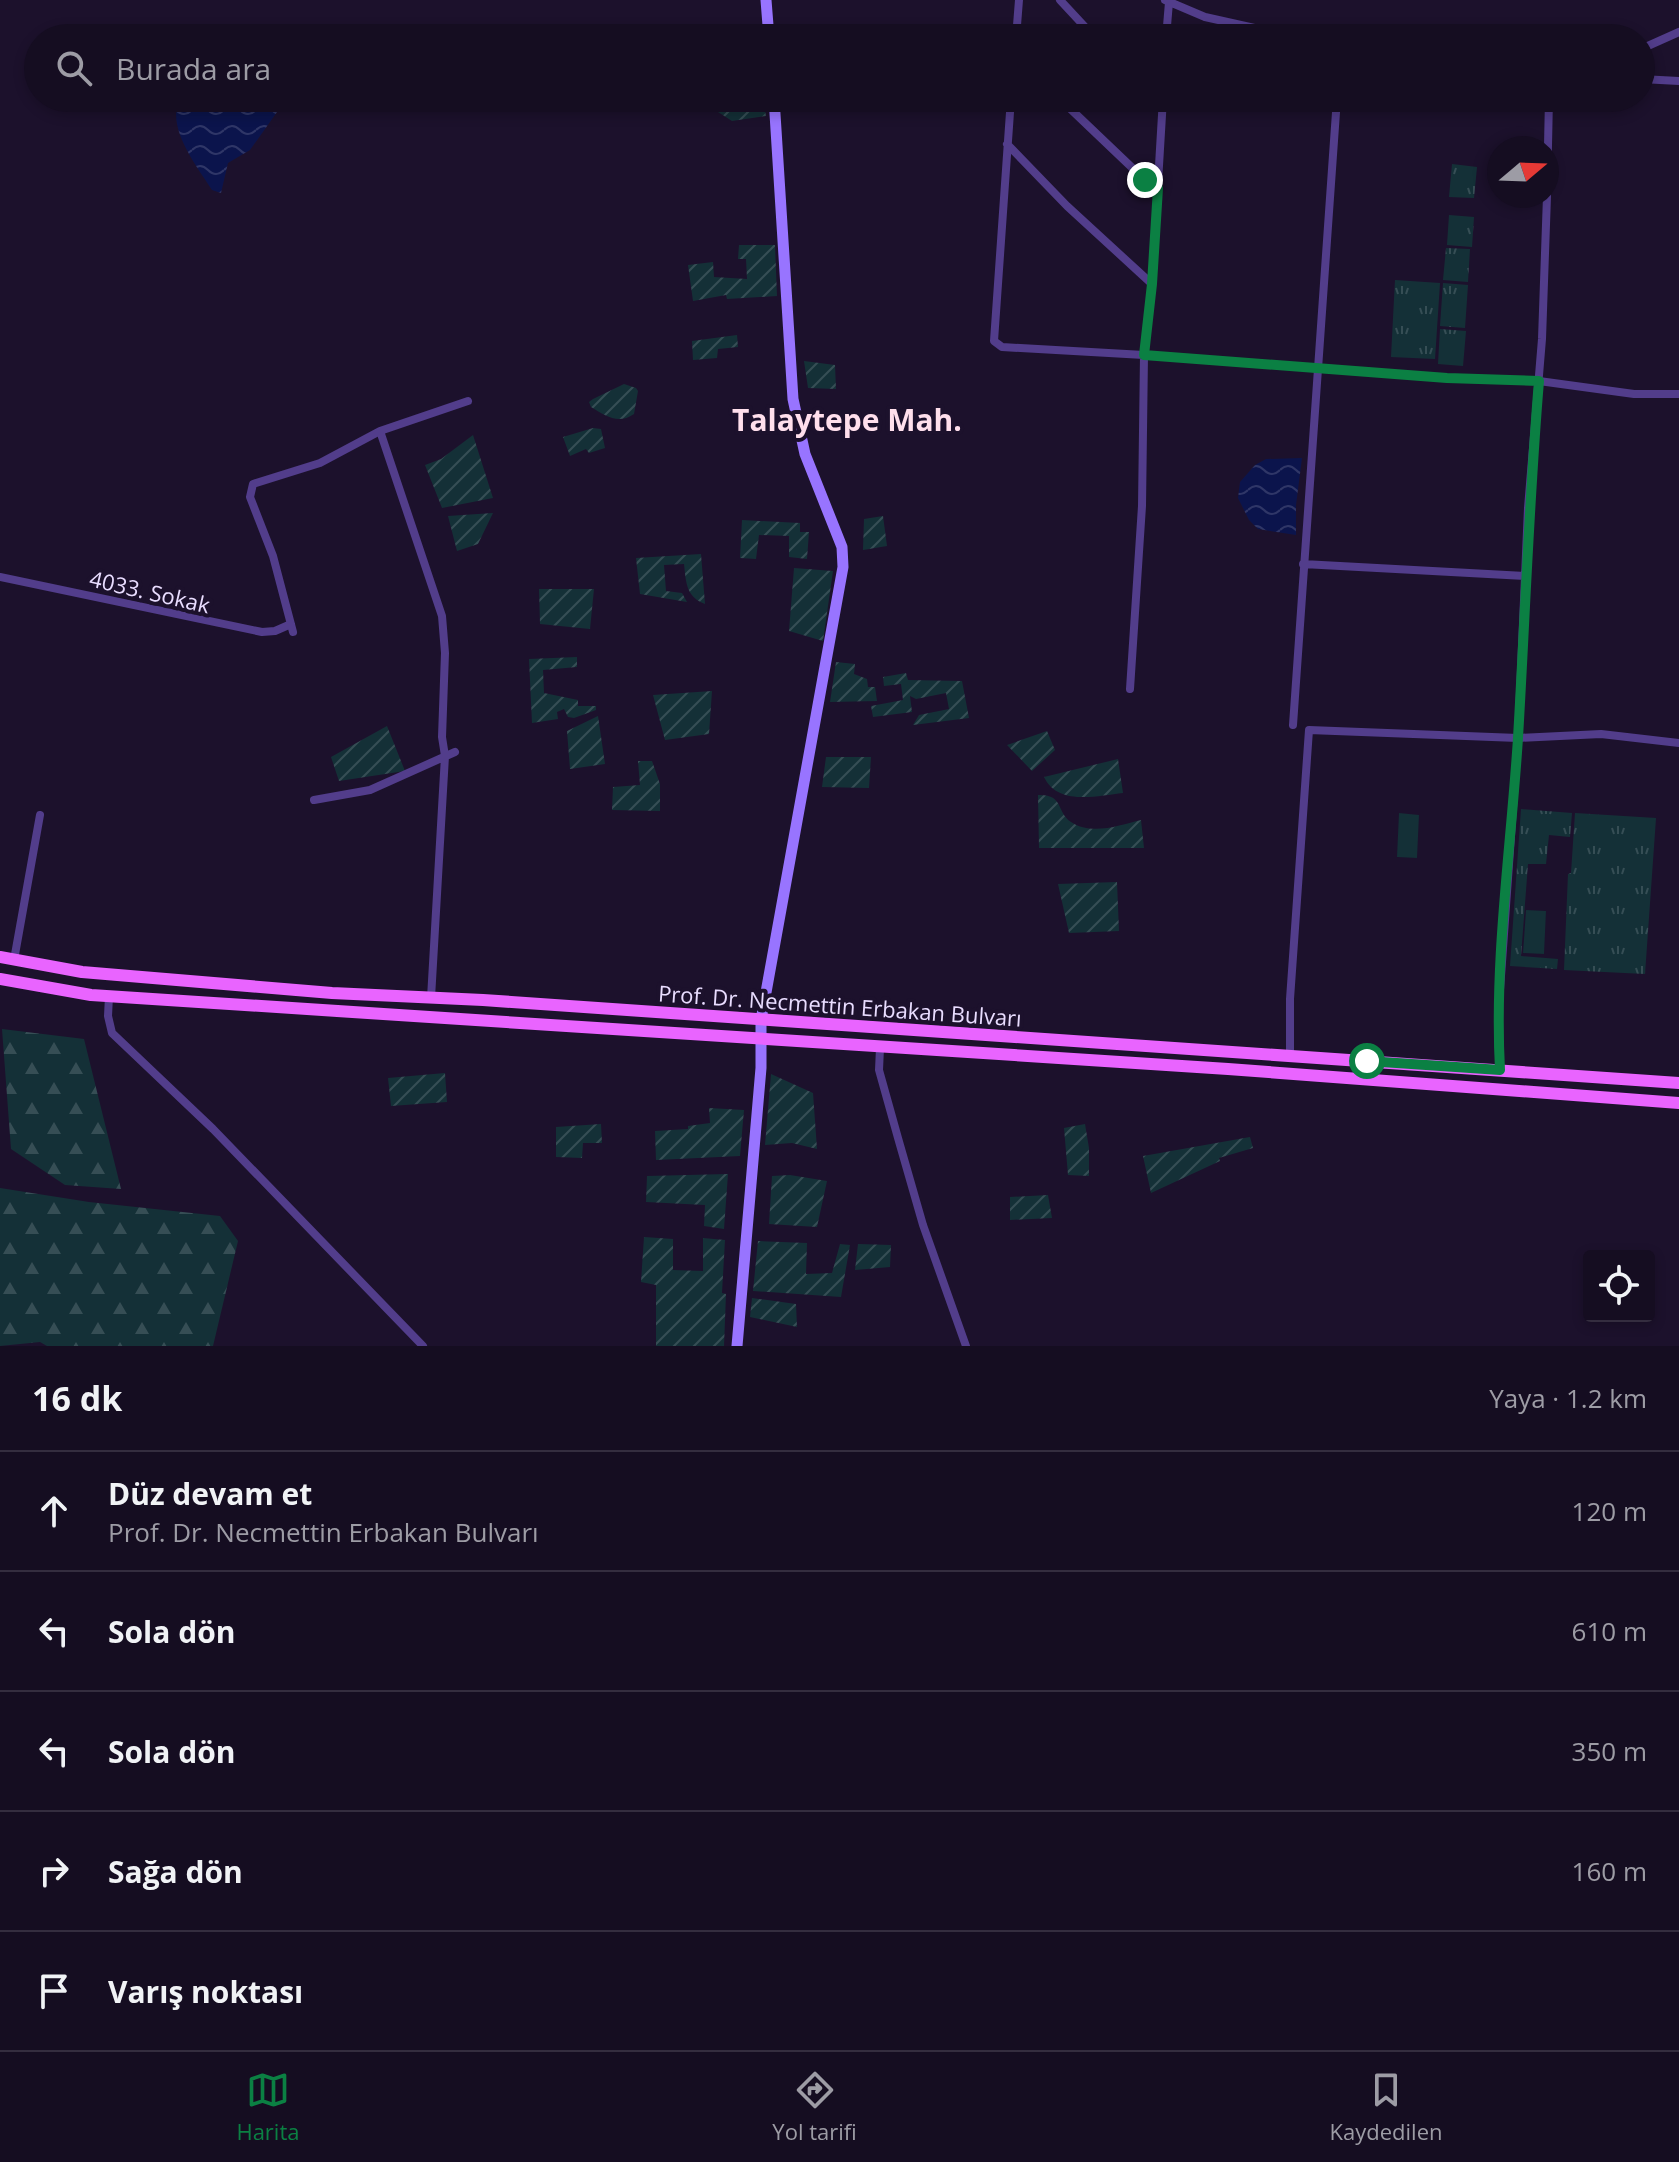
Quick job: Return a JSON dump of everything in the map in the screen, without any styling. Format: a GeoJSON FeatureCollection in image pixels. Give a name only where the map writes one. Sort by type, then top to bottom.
{"type":"FeatureCollection","features":[{"type":"Feature","properties":{"kind":"main road","name":"Prof. Dr. Necmettin Erbakan Bulvarı"},"geometry":{"type":"LineString","coordinates":[[0,957],[82,972],[332,993],[1679,1083]]}},
{"type":"Feature","properties":{"kind":"main road","name":"Prof. Dr. Necmettin Erbakan Bulvarı"},"geometry":{"type":"LineString","coordinates":[[0,979],[109,996],[1228,1069],[1679,1103]]}},
{"type":"Feature","properties":{"kind":"street"},"geometry":{"type":"LineString","coordinates":[[766,0],[768,24]]}},
{"type":"Feature","properties":{"kind":"street"},"geometry":{"type":"LineString","coordinates":[[1017,24],[1019,0]]}},
{"type":"Feature","properties":{"kind":"street"},"geometry":{"type":"LineString","coordinates":[[1060,0],[1082,24]]}},
{"type":"Feature","properties":{"kind":"street"},"geometry":{"type":"LineString","coordinates":[[1166,24],[1167,1],[1205,17],[1236,24]]}},
{"type":"Feature","properties":{"kind":"street"},"geometry":{"type":"LineString","coordinates":[[1655,43],[1679,32]]}},
{"type":"Feature","properties":{"kind":"street"},"geometry":{"type":"LineString","coordinates":[[1655,80],[1679,81]]}},
{"type":"Feature","properties":{"kind":"street"},"geometry":{"type":"LineString","coordinates":[[737,1346],[761,1068],[761,1020],[843,567],[842,547],[805,454],[793,399],[775,112]]}},
{"type":"Feature","properties":{"kind":"street"},"geometry":{"type":"LineString","coordinates":[[1010,112],[994,341],[1002,347],[1317,366],[1447,378],[1539,381],[1634,394],[1679,394]]}},
{"type":"Feature","properties":{"kind":"street"},"geometry":{"type":"LineString","coordinates":[[1074,112],[1145,180],[1158,188]]}},
{"type":"Feature","properties":{"kind":"street"},"geometry":{"type":"LineString","coordinates":[[1130,689],[1142,506],[1144,355],[1152,284],[1162,112]]}},
{"type":"Feature","properties":{"kind":"street"},"geometry":{"type":"LineString","coordinates":[[1293,725],[1336,112]]}},
{"type":"Feature","properties":{"kind":"street"},"geometry":{"type":"LineString","coordinates":[[1548,136],[1549,112]]}},
{"type":"Feature","properties":{"kind":"street"},"geometry":{"type":"LineString","coordinates":[[1007,144],[1067,206],[1152,284]]}},
{"type":"Feature","properties":{"kind":"street"},"geometry":{"type":"LineString","coordinates":[[1500,1070],[1498,1018],[1518,738],[1546,208]]}},
{"type":"Feature","properties":{"kind":"street"},"geometry":{"type":"LineString","coordinates":[[431,998],[445,756],[442,737],[445,653],[442,616],[380,431],[468,401]]}},
{"type":"Feature","properties":{"kind":"street","name":"4033. Sokak"},"geometry":{"type":"LineString","coordinates":[[0,577],[262,632],[292,628],[273,556],[250,497],[250,489],[253,484],[320,463],[380,431]]}},
{"type":"Feature","properties":{"kind":"street"},"geometry":{"type":"LineString","coordinates":[[1303,564],[1525,576]]}},
{"type":"Feature","properties":{"kind":"street"},"geometry":{"type":"LineString","coordinates":[[1290,1056],[1290,999],[1309,730],[1518,738],[1601,734],[1679,743]]}},
{"type":"Feature","properties":{"kind":"street"},"geometry":{"type":"LineString","coordinates":[[314,800],[370,790],[455,752]]}},
{"type":"Feature","properties":{"kind":"street"},"geometry":{"type":"LineString","coordinates":[[14,960],[40,815]]}},
{"type":"Feature","properties":{"kind":"street"},"geometry":{"type":"LineString","coordinates":[[109,996],[108,1016],[112,1033],[213,1129],[423,1346]]}},
{"type":"Feature","properties":{"kind":"street"},"geometry":{"type":"LineString","coordinates":[[880,1048],[879,1070],[923,1225],[966,1346]]}},
{"type":"Feature","properties":{"kind":"green space"},"geometry":{"type":"Polygon","coordinates":[[[718,112],[765,112],[766,116],[732,121],[718,112]]]}},
{"type":"Feature","properties":{"kind":"green space"},"geometry":{"type":"Polygon","coordinates":[[[1452,164],[1477,167],[1474,198],[1449,197],[1452,164]]]}},
{"type":"Feature","properties":{"kind":"green space"},"geometry":{"type":"Polygon","coordinates":[[[1449,215],[1474,217],[1472,247],[1447,245],[1449,215]]]}},
{"type":"Feature","properties":{"kind":"green space"},"geometry":{"type":"Polygon","coordinates":[[[739,245],[775,245],[777,296],[727,299],[726,295],[693,301],[688,265],[713,262],[714,277],[747,279],[746,259],[738,259],[739,245]]]}},
{"type":"Feature","properties":{"kind":"green space"},"geometry":{"type":"Polygon","coordinates":[[[1446,248],[1470,249],[1468,282],[1443,280],[1446,248]]]}},
{"type":"Feature","properties":{"kind":"green space"},"geometry":{"type":"Polygon","coordinates":[[[1395,280],[1440,283],[1435,359],[1391,357],[1395,280]]]}},
{"type":"Feature","properties":{"kind":"green space"},"geometry":{"type":"Polygon","coordinates":[[[1443,283],[1468,285],[1465,328],[1440,326],[1443,283]]]}},
{"type":"Feature","properties":{"kind":"green space"},"geometry":{"type":"Polygon","coordinates":[[[1440,329],[1466,331],[1463,366],[1438,364],[1440,329]]]}},
{"type":"Feature","properties":{"kind":"green space"},"geometry":{"type":"Polygon","coordinates":[[[737,335],[738,347],[718,349],[717,358],[693,360],[692,341],[737,335]]]}},
{"type":"Feature","properties":{"kind":"green space"},"geometry":{"type":"Polygon","coordinates":[[[804,361],[835,365],[836,389],[808,388],[804,361]]]}},
{"type":"Feature","properties":{"kind":"green space"},"geometry":{"type":"Polygon","coordinates":[[[624,384],[638,391],[634,414],[617,419],[591,407],[589,402],[593,399],[624,384]]]}},
{"type":"Feature","properties":{"kind":"green space"},"geometry":{"type":"Polygon","coordinates":[[[593,428],[601,429],[605,448],[589,453],[586,449],[570,456],[563,437],[593,428]]]}},
{"type":"Feature","properties":{"kind":"green space"},"geometry":{"type":"Polygon","coordinates":[[[473,435],[493,498],[442,508],[425,465],[441,459],[473,435]]]}},
{"type":"Feature","properties":{"kind":"green space"},"geometry":{"type":"Polygon","coordinates":[[[493,513],[478,544],[457,551],[448,516],[493,513]]]}},
{"type":"Feature","properties":{"kind":"green space"},"geometry":{"type":"Polygon","coordinates":[[[883,516],[887,546],[863,550],[864,519],[883,516]]]}},
{"type":"Feature","properties":{"kind":"green space"},"geometry":{"type":"Polygon","coordinates":[[[742,520],[800,523],[800,532],[809,532],[807,559],[789,557],[789,536],[759,535],[756,559],[740,558],[742,520]]]}},
{"type":"Feature","properties":{"kind":"green space"},"geometry":{"type":"Polygon","coordinates":[[[701,554],[705,604],[691,593],[684,564],[664,565],[666,591],[682,593],[687,602],[640,594],[636,558],[701,554]]]}},
{"type":"Feature","properties":{"kind":"green space"},"geometry":{"type":"Polygon","coordinates":[[[794,568],[833,571],[823,641],[789,631],[794,568]]]}},
{"type":"Feature","properties":{"kind":"green space"},"geometry":{"type":"Polygon","coordinates":[[[539,589],[594,589],[590,629],[540,624],[539,589]]]}},
{"type":"Feature","properties":{"kind":"green space"},"geometry":{"type":"Polygon","coordinates":[[[577,657],[577,667],[543,670],[544,693],[578,700],[578,706],[596,706],[596,710],[574,718],[568,717],[564,709],[557,712],[558,719],[532,723],[529,659],[577,657]]]}},
{"type":"Feature","properties":{"kind":"green space"},"geometry":{"type":"Polygon","coordinates":[[[836,662],[855,664],[854,674],[867,679],[868,687],[875,687],[877,701],[830,702],[836,662]]]}},
{"type":"Feature","properties":{"kind":"green space"},"geometry":{"type":"Polygon","coordinates":[[[906,673],[908,680],[962,681],[969,718],[913,725],[919,715],[949,709],[946,693],[916,699],[910,696],[912,712],[873,717],[871,706],[903,700],[901,684],[884,686],[883,677],[906,673]]]}},
{"type":"Feature","properties":{"kind":"green space"},"geometry":{"type":"Polygon","coordinates":[[[712,691],[709,734],[665,740],[653,695],[712,691]]]}},
{"type":"Feature","properties":{"kind":"green space"},"geometry":{"type":"Polygon","coordinates":[[[598,716],[605,764],[570,769],[567,731],[598,716]]]}},
{"type":"Feature","properties":{"kind":"green space"},"geometry":{"type":"Polygon","coordinates":[[[387,726],[405,771],[339,781],[331,757],[387,726]]]}},
{"type":"Feature","properties":{"kind":"green space"},"geometry":{"type":"Polygon","coordinates":[[[1047,731],[1055,750],[1032,771],[1007,745],[1047,731]]]}},
{"type":"Feature","properties":{"kind":"green space"},"geometry":{"type":"Polygon","coordinates":[[[826,757],[871,757],[869,788],[822,787],[826,757]]]}},
{"type":"Feature","properties":{"kind":"green space"},"geometry":{"type":"Polygon","coordinates":[[[1118,759],[1123,793],[1068,796],[1050,786],[1044,777],[1118,759]]]}},
{"type":"Feature","properties":{"kind":"green space"},"geometry":{"type":"Polygon","coordinates":[[[638,761],[652,761],[660,784],[660,811],[612,810],[613,787],[640,785],[638,761]]]}},
{"type":"Feature","properties":{"kind":"green space"},"geometry":{"type":"Polygon","coordinates":[[[1038,795],[1056,800],[1066,818],[1079,826],[1097,829],[1141,820],[1144,848],[1039,848],[1038,795]]]}},
{"type":"Feature","properties":{"kind":"green space"},"geometry":{"type":"Polygon","coordinates":[[[1521,809],[1572,813],[1570,837],[1549,835],[1546,864],[1528,864],[1521,956],[1558,959],[1557,969],[1510,966],[1521,809]]]}},
{"type":"Feature","properties":{"kind":"green space"},"geometry":{"type":"Polygon","coordinates":[[[1399,813],[1419,815],[1417,858],[1397,857],[1399,813]]]}},
{"type":"Feature","properties":{"kind":"green space"},"geometry":{"type":"Polygon","coordinates":[[[1575,813],[1656,818],[1645,974],[1564,970],[1568,874],[1571,873],[1575,813]]]}},
{"type":"Feature","properties":{"kind":"green space"},"geometry":{"type":"Polygon","coordinates":[[[1117,882],[1119,931],[1069,933],[1058,884],[1117,882]]]}},
{"type":"Feature","properties":{"kind":"green space"},"geometry":{"type":"Polygon","coordinates":[[[1526,910],[1546,911],[1544,954],[1523,953],[1526,910]]]}},
{"type":"Feature","properties":{"kind":"green space"},"geometry":{"type":"Polygon","coordinates":[[[2,1029],[84,1039],[121,1189],[65,1185],[11,1149],[2,1029]]]}},
{"type":"Feature","properties":{"kind":"green space"},"geometry":{"type":"Polygon","coordinates":[[[445,1073],[447,1102],[391,1106],[388,1078],[445,1073]]]}},
{"type":"Feature","properties":{"kind":"green space"},"geometry":{"type":"Polygon","coordinates":[[[771,1074],[813,1093],[817,1149],[792,1143],[765,1145],[771,1074]]]}},
{"type":"Feature","properties":{"kind":"green space"},"geometry":{"type":"Polygon","coordinates":[[[709,1108],[744,1110],[740,1156],[656,1160],[655,1131],[688,1129],[688,1126],[710,1123],[709,1108]]]}},
{"type":"Feature","properties":{"kind":"green space"},"geometry":{"type":"Polygon","coordinates":[[[601,1124],[602,1143],[583,1143],[582,1158],[556,1157],[556,1127],[601,1124]]]}},
{"type":"Feature","properties":{"kind":"green space"},"geometry":{"type":"Polygon","coordinates":[[[1085,1124],[1089,1176],[1068,1175],[1064,1128],[1085,1124]]]}},
{"type":"Feature","properties":{"kind":"green space"},"geometry":{"type":"Polygon","coordinates":[[[1250,1137],[1253,1148],[1219,1158],[1220,1161],[1151,1193],[1143,1156],[1250,1137]]]}},
{"type":"Feature","properties":{"kind":"green space"},"geometry":{"type":"Polygon","coordinates":[[[728,1174],[724,1229],[704,1226],[705,1205],[646,1202],[647,1176],[728,1174]]]}},
{"type":"Feature","properties":{"kind":"green space"},"geometry":{"type":"Polygon","coordinates":[[[790,1175],[827,1181],[817,1227],[769,1224],[772,1176],[790,1175]]]}},
{"type":"Feature","properties":{"kind":"green space"},"geometry":{"type":"Polygon","coordinates":[[[0,1188],[89,1202],[220,1216],[238,1241],[213,1346],[47,1346],[40,1342],[0,1346],[0,1188]]]}},
{"type":"Feature","properties":{"kind":"green space"},"geometry":{"type":"Polygon","coordinates":[[[1048,1195],[1052,1218],[1010,1220],[1010,1197],[1048,1195]]]}},
{"type":"Feature","properties":{"kind":"green space"},"geometry":{"type":"Polygon","coordinates":[[[644,1237],[673,1239],[673,1270],[703,1271],[703,1238],[725,1240],[722,1293],[726,1294],[724,1346],[656,1346],[656,1285],[641,1282],[644,1237]]]}},
{"type":"Feature","properties":{"kind":"green space"},"geometry":{"type":"Polygon","coordinates":[[[758,1241],[807,1243],[806,1274],[832,1273],[840,1244],[850,1245],[841,1297],[753,1291],[758,1241]]]}},
{"type":"Feature","properties":{"kind":"green space"},"geometry":{"type":"Polygon","coordinates":[[[858,1244],[891,1245],[890,1267],[855,1270],[858,1244]]]}},
{"type":"Feature","properties":{"kind":"green space"},"geometry":{"type":"Polygon","coordinates":[[[752,1298],[796,1304],[797,1327],[750,1317],[752,1298]]]}},
{"type":"Feature","properties":{"kind":"water"},"geometry":{"type":"Polygon","coordinates":[[[176,112],[277,112],[250,150],[228,163],[221,193],[212,190],[191,158],[176,112]]]}},
{"type":"Feature","properties":{"kind":"water"},"geometry":{"type":"Polygon","coordinates":[[[1302,458],[1296,535],[1258,529],[1249,520],[1238,498],[1240,482],[1255,465],[1266,459],[1302,458]]]}},
{"type":"Feature","properties":{"kind":"district","name":"Talaytepe Mah."},"geometry":{"type":"Point","coordinates":[847,419]}},
{"type":"Feature","properties":{"kind":"route"},"geometry":{"type":"LineString","coordinates":[[1145,180],[1158,188],[1144,355],[1447,378],[1539,381],[1528,508],[1518,738],[1498,1018],[1500,1070],[1367,1061]]}}]}
